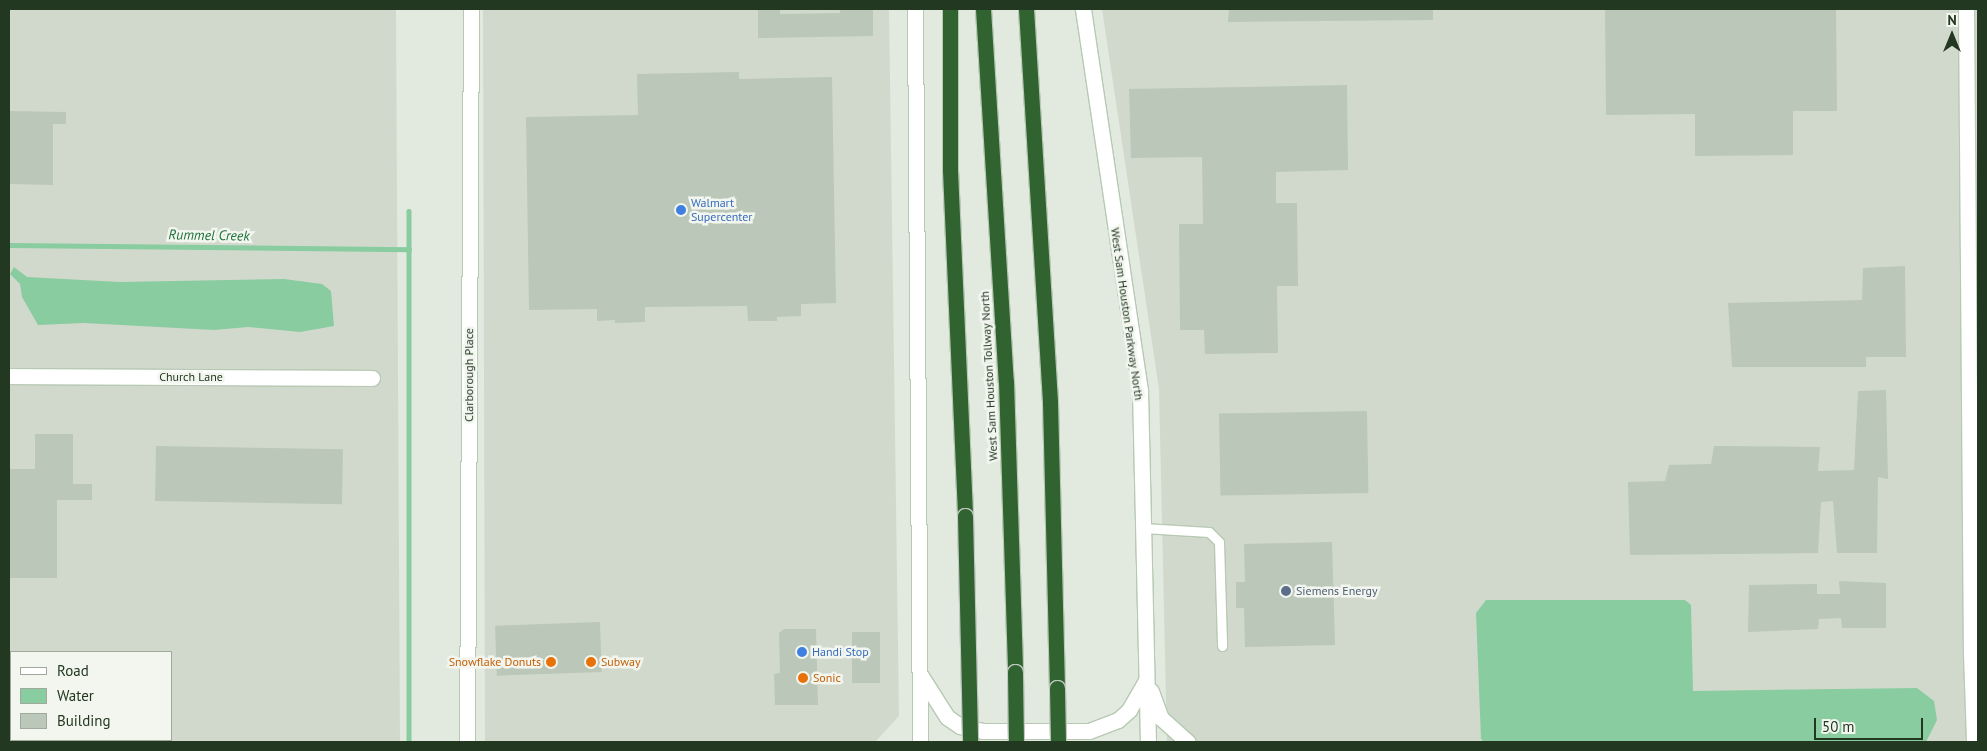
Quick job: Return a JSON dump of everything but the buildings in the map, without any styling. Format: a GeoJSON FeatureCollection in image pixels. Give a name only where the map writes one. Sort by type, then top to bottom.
{"type":"FeatureCollection","features":[{"type":"Feature","properties":{"kind":"highway"},"geometry":{"type":"LineString","coordinates":[[950,9],[950,170],[965,516],[970,742]]}},
{"type":"Feature","properties":{"kind":"highway","name":"West Sam Houston Tollway North"},"geometry":{"type":"LineString","coordinates":[[983,9],[1006,381],[1016,742]]}},
{"type":"Feature","properties":{"kind":"highway"},"geometry":{"type":"LineString","coordinates":[[1026,9],[1050,393],[1058,742]]}},
{"type":"Feature","properties":{"kind":"street","name":"Clarborough Place"},"geometry":{"type":"LineString","coordinates":[[468,742],[471,9]]}},
{"type":"Feature","properties":{"kind":"street"},"geometry":{"type":"LineString","coordinates":[[914,9],[921,676],[920,742]]}},
{"type":"Feature","properties":{"kind":"street","name":"West Sam Houston Parkway North"},"geometry":{"type":"LineString","coordinates":[[1083,9],[1140,390],[1148,742]]}},
{"type":"Feature","properties":{"kind":"street"},"geometry":{"type":"LineString","coordinates":[[1966,9],[1974,388],[1974,742]]}},
{"type":"Feature","properties":{"kind":"street","name":"Church Lane"},"geometry":{"type":"LineString","coordinates":[[9,376],[372,378]]}},
{"type":"Feature","properties":{"kind":"street"},"geometry":{"type":"LineString","coordinates":[[921,676],[947,717],[960,726],[983,731],[1089,731],[1118,720],[1129,710],[1147,681]]}},
{"type":"Feature","properties":{"kind":"street"},"geometry":{"type":"LineString","coordinates":[[1147,681],[1161,718],[1188,742]]}},
{"type":"Feature","properties":{"kind":"lane"},"geometry":{"type":"LineString","coordinates":[[1144,528],[1210,532],[1218,542],[1222,646]]}},
{"type":"Feature","properties":{"kind":"shaded area"},"geometry":{"type":"Polygon","coordinates":[[[9,9],[396,9],[400,742],[9,742],[9,9]]]}},
{"type":"Feature","properties":{"kind":"shaded area"},"geometry":{"type":"Polygon","coordinates":[[[483,9],[889,9],[899,716],[875,742],[485,742],[483,9]]]}},
{"type":"Feature","properties":{"kind":"shaded area"},"geometry":{"type":"Polygon","coordinates":[[[1102,9],[1978,9],[1978,742],[1167,742],[1159,389],[1102,9]]]}},
{"type":"Feature","properties":{"kind":"water"},"geometry":{"type":"Polygon","coordinates":[[[14,267],[27,277],[120,282],[284,279],[322,284],[331,291],[334,326],[300,332],[248,327],[214,330],[84,323],[38,325],[22,297],[20,284],[10,274],[14,267]]]}},
{"type":"Feature","properties":{"kind":"water"},"geometry":{"type":"Polygon","coordinates":[[[1486,600],[1685,600],[1691,605],[1693,691],[1917,688],[1934,701],[1937,720],[1926,742],[1484,742],[1481,739],[1476,613],[1486,600]]]}},
{"type":"Feature","properties":{"kind":"waterway"},"geometry":{"type":"LineString","coordinates":[[409,211],[409,742]]}},
{"type":"Feature","properties":{"kind":"waterway","name":"Rummel Creek"},"geometry":{"type":"LineString","coordinates":[[9,245],[409,249]]}},
{"type":"Feature","properties":{"kind":"place","name":"Walmart Supercenter"},"geometry":{"type":"Point","coordinates":[681,210]}},
{"type":"Feature","properties":{"kind":"place","name":"Siemens Energy"},"geometry":{"type":"Point","coordinates":[1286,591]}},
{"type":"Feature","properties":{"kind":"place","name":"Handi Stop"},"geometry":{"type":"Point","coordinates":[802,652]}},
{"type":"Feature","properties":{"kind":"place","name":"Snowflake Donuts"},"geometry":{"type":"Point","coordinates":[551,662]}},
{"type":"Feature","properties":{"kind":"place","name":"Subway"},"geometry":{"type":"Point","coordinates":[591,662]}},
{"type":"Feature","properties":{"kind":"place","name":"Sonic"},"geometry":{"type":"Point","coordinates":[803,678]}}]}
